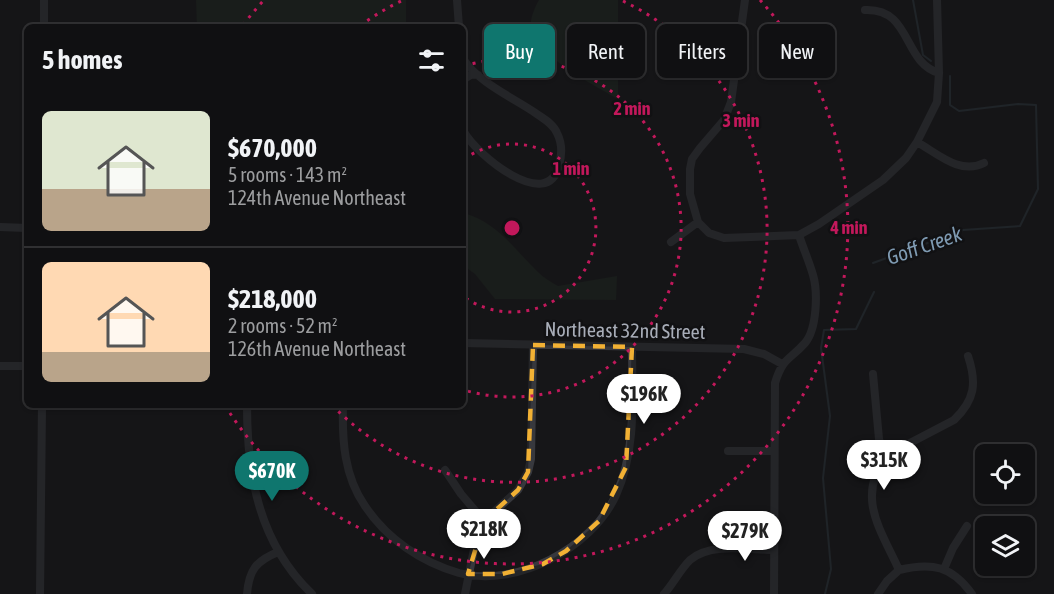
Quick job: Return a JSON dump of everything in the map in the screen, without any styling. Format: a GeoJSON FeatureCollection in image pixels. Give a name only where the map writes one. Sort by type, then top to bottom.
{"type":"FeatureCollection","features":[{"type":"Feature","properties":{"kind":"street"},"geometry":{"type":"LineString","coordinates":[[44,0],[44,24]]}},
{"type":"Feature","properties":{"kind":"street"},"geometry":{"type":"LineString","coordinates":[[457,0],[459,24]]}},
{"type":"Feature","properties":{"kind":"street"},"geometry":{"type":"LineString","coordinates":[[742,24],[745,0]]}},
{"type":"Feature","properties":{"kind":"street"},"geometry":{"type":"LineString","coordinates":[[735,78],[731,102],[724,120],[692,159],[690,194],[698,222],[709,233],[724,238],[799,235],[883,180],[906,158],[917,142],[937,102],[939,73],[937,0]]}},
{"type":"Feature","properties":{"kind":"street"},"geometry":{"type":"LineString","coordinates":[[865,10],[876,9],[891,15],[922,62],[939,73]]}},
{"type":"Feature","properties":{"kind":"street"},"geometry":{"type":"LineString","coordinates":[[466,62],[478,75],[554,127],[561,146],[559,168],[556,174],[544,183],[535,184],[523,181],[478,152],[466,135]]}},
{"type":"Feature","properties":{"kind":"street"},"geometry":{"type":"LineString","coordinates":[[466,78],[472,74],[478,75]]}},
{"type":"Feature","properties":{"kind":"street"},"geometry":{"type":"LineString","coordinates":[[917,142],[960,167],[973,169],[984,163]]}},
{"type":"Feature","properties":{"kind":"street"},"geometry":{"type":"LineString","coordinates":[[671,242],[698,222]]}},
{"type":"Feature","properties":{"kind":"street"},"geometry":{"type":"LineString","coordinates":[[0,227],[24,228]]}},
{"type":"Feature","properties":{"kind":"street"},"geometry":{"type":"LineString","coordinates":[[774,594],[775,383],[782,364],[805,342],[814,322],[813,277],[799,235]]}},
{"type":"Feature","properties":{"kind":"street","name":"Northeast 32nd Street"},"geometry":{"type":"LineString","coordinates":[[466,343],[744,349],[764,354],[782,364]]}},
{"type":"Feature","properties":{"kind":"street"},"geometry":{"type":"LineString","coordinates":[[465,594],[475,544],[484,521],[518,490],[528,472],[531,459],[532,345]]}},
{"type":"Feature","properties":{"kind":"street"},"geometry":{"type":"LineString","coordinates":[[343,408],[343,439],[347,465],[356,491],[382,528],[406,549],[431,562],[468,574],[502,574],[543,564],[583,539],[599,521],[615,497],[626,467],[630,446],[632,347]]}},
{"type":"Feature","properties":{"kind":"street"},"geometry":{"type":"LineString","coordinates":[[899,570],[875,519],[871,487],[875,474],[887,455],[954,420],[963,412],[974,389],[974,372],[968,356]]}},
{"type":"Feature","properties":{"kind":"street"},"geometry":{"type":"LineString","coordinates":[[0,366],[24,366]]}},
{"type":"Feature","properties":{"kind":"street"},"geometry":{"type":"LineString","coordinates":[[873,374],[879,439],[887,455]]}},
{"type":"Feature","properties":{"kind":"street"},"geometry":{"type":"LineString","coordinates":[[40,594],[42,408]]}},
{"type":"Feature","properties":{"kind":"street"},"geometry":{"type":"LineString","coordinates":[[247,408],[249,460],[262,513],[278,552],[312,594]]}},
{"type":"Feature","properties":{"kind":"street"},"geometry":{"type":"LineString","coordinates":[[728,451],[774,452]]}},
{"type":"Feature","properties":{"kind":"street"},"geometry":{"type":"LineString","coordinates":[[445,470],[461,494],[484,521]]}},
{"type":"Feature","properties":{"kind":"street"},"geometry":{"type":"LineString","coordinates":[[944,569],[953,548],[967,526]]}},
{"type":"Feature","properties":{"kind":"street"},"geometry":{"type":"LineString","coordinates":[[664,594],[690,560],[699,555],[717,549],[774,550]]}},
{"type":"Feature","properties":{"kind":"street"},"geometry":{"type":"LineString","coordinates":[[247,594],[253,569],[261,559],[278,552]]}},
{"type":"Feature","properties":{"kind":"street"},"geometry":{"type":"LineString","coordinates":[[878,594],[899,570],[928,566],[944,569],[963,581],[972,594]]}},
{"type":"Feature","properties":{"kind":"highlighted area"},"geometry":{"type":"Polygon","coordinates":[[[533,345],[632,347],[626,467],[599,521],[566,551],[543,564],[502,574],[468,574],[484,521],[518,490],[528,472],[533,345]]]}},
{"type":"Feature","properties":{"kind":"shaded area"},"geometry":{"type":"Polygon","coordinates":[[[196,0],[406,0],[406,24],[197,24],[196,0]]]}},
{"type":"Feature","properties":{"kind":"shaded area"},"geometry":{"type":"Polygon","coordinates":[[[539,0],[618,0],[618,24],[567,24],[567,68],[555,59],[555,24],[531,24],[534,9],[539,0]]]}},
{"type":"Feature","properties":{"kind":"shaded area"},"geometry":{"type":"Polygon","coordinates":[[[583,78],[618,78],[618,99],[583,78]]]}},
{"type":"Feature","properties":{"kind":"shaded area"},"geometry":{"type":"Polygon","coordinates":[[[466,214],[476,217],[496,230],[540,274],[558,286],[617,276],[616,300],[495,299],[475,274],[466,267],[466,214]]]}},
{"type":"Feature","properties":{"kind":"waterway","name":"Goff Creek"},"geometry":{"type":"LineString","coordinates":[[913,0],[923,55],[931,61]]}},
{"type":"Feature","properties":{"kind":"waterway","name":"Goff Creek"},"geometry":{"type":"LineString","coordinates":[[873,263],[963,230],[1020,226],[1038,189],[1036,105],[1018,104],[959,111],[950,105],[950,76]]}},
{"type":"Feature","properties":{"kind":"waterway","name":"Goff Creek"},"geometry":{"type":"LineString","coordinates":[[825,594],[831,569],[823,478],[830,416],[821,348],[824,330],[856,329],[874,292]]}}]}
